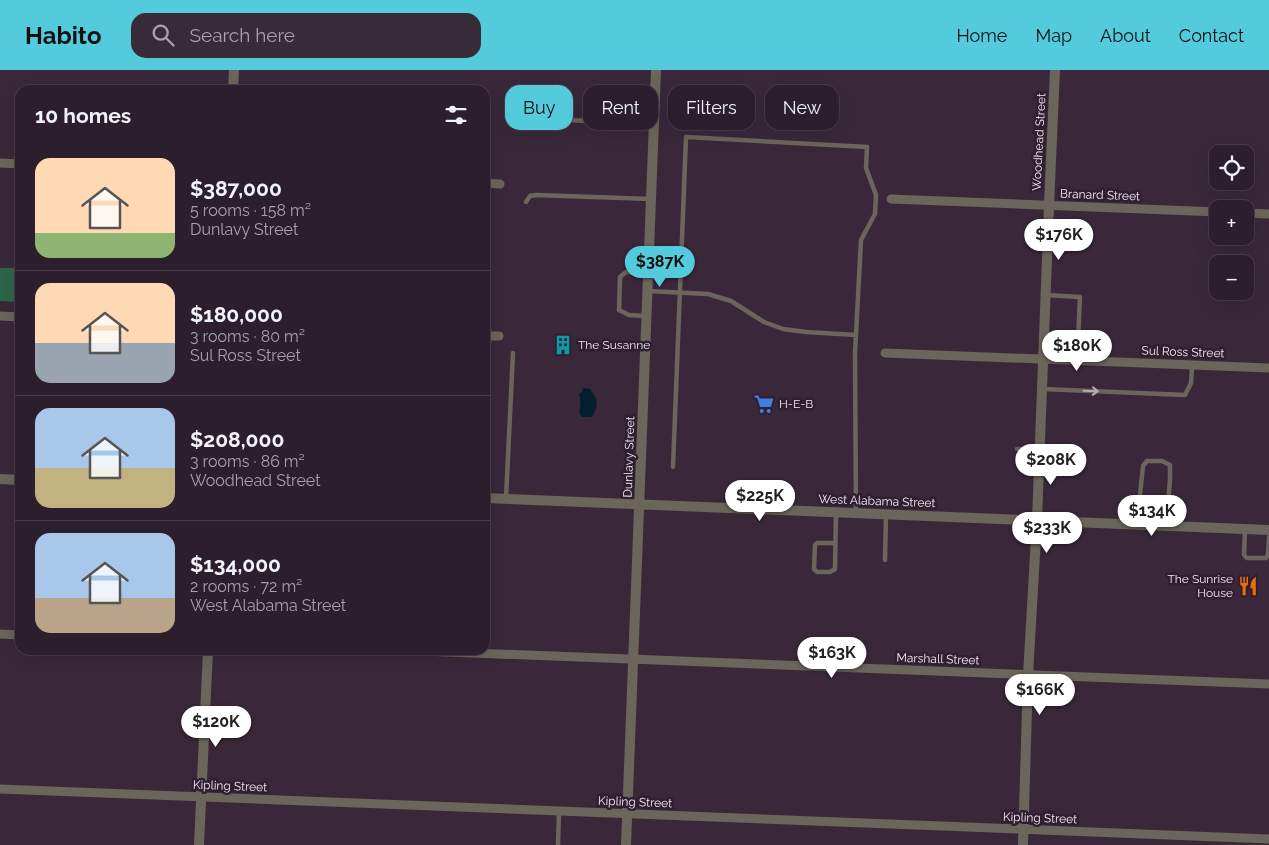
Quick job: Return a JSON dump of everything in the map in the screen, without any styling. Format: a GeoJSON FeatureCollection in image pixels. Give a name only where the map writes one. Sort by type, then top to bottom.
{"type":"FeatureCollection","features":[{"type":"Feature","properties":{"kind":"street"},"geometry":{"type":"LineString","coordinates":[[233,85],[234,70]]}},
{"type":"Feature","properties":{"kind":"street","name":"Dunlavy Street"},"geometry":{"type":"LineString","coordinates":[[655,85],[656,70]]}},
{"type":"Feature","properties":{"kind":"street","name":"Woodhead Street"},"geometry":{"type":"LineString","coordinates":[[1023,845],[1028,675],[1037,520],[1056,70]]}},
{"type":"Feature","properties":{"kind":"street","name":"Dunlavy Street"},"geometry":{"type":"LineString","coordinates":[[626,845],[654,130]]}},
{"type":"Feature","properties":{"kind":"street"},"geometry":{"type":"LineString","coordinates":[[0,163],[15,164]]}},
{"type":"Feature","properties":{"kind":"street"},"geometry":{"type":"LineString","coordinates":[[490,183],[500,184]]}},
{"type":"Feature","properties":{"kind":"street","name":"Branard Street"},"geometry":{"type":"LineString","coordinates":[[891,199],[1209,212]]}},
{"type":"Feature","properties":{"kind":"street"},"geometry":{"type":"LineString","coordinates":[[1254,213],[1269,214]]}},
{"type":"Feature","properties":{"kind":"street"},"geometry":{"type":"LineString","coordinates":[[0,316],[15,317]]}},
{"type":"Feature","properties":{"kind":"street"},"geometry":{"type":"LineString","coordinates":[[490,336],[498,336]]}},
{"type":"Feature","properties":{"kind":"street","name":"Sul Ross Street"},"geometry":{"type":"LineString","coordinates":[[885,353],[1269,368]]}},
{"type":"Feature","properties":{"kind":"street"},"geometry":{"type":"LineString","coordinates":[[0,479],[15,480]]}},
{"type":"Feature","properties":{"kind":"street","name":"West Alabama Street"},"geometry":{"type":"LineString","coordinates":[[490,498],[1269,530]]}},
{"type":"Feature","properties":{"kind":"street"},"geometry":{"type":"LineString","coordinates":[[0,634],[15,635]]}},
{"type":"Feature","properties":{"kind":"street","name":"Marshall Street"},"geometry":{"type":"LineString","coordinates":[[490,654],[1269,684]]}},
{"type":"Feature","properties":{"kind":"street"},"geometry":{"type":"LineString","coordinates":[[199,845],[208,655]]}},
{"type":"Feature","properties":{"kind":"street","name":"Kipling Street"},"geometry":{"type":"LineString","coordinates":[[0,789],[1269,839]]}},
{"type":"Feature","properties":{"kind":"lane"},"geometry":{"type":"LineString","coordinates":[[673,467],[686,137],[867,147],[866,168],[876,195],[875,214],[862,240],[856,335],[856,513]]}},
{"type":"Feature","properties":{"kind":"lane"},"geometry":{"type":"LineString","coordinates":[[526,202],[530,196],[536,195],[651,199]]}},
{"type":"Feature","properties":{"kind":"lane"},"geometry":{"type":"LineString","coordinates":[[646,316],[628,315],[619,310],[620,277],[626,272],[648,273]]}},
{"type":"Feature","properties":{"kind":"lane"},"geometry":{"type":"LineString","coordinates":[[647,291],[708,294],[731,301],[764,322],[783,329],[856,335]]}},
{"type":"Feature","properties":{"kind":"lane"},"geometry":{"type":"LineString","coordinates":[[1045,295],[1080,297],[1077,361]]}},
{"type":"Feature","properties":{"kind":"lane"},"geometry":{"type":"LineString","coordinates":[[506,499],[513,353]]}},
{"type":"Feature","properties":{"kind":"lane"},"geometry":{"type":"LineString","coordinates":[[1042,389],[1185,395],[1191,383],[1192,365]]}},
{"type":"Feature","properties":{"kind":"lane"},"geometry":{"type":"LineString","coordinates":[[1017,450],[1040,450]]}},
{"type":"Feature","properties":{"kind":"lane"},"geometry":{"type":"LineString","coordinates":[[1137,524],[1143,466],[1146,461],[1162,461],[1170,465],[1166,526]]}},
{"type":"Feature","properties":{"kind":"lane"},"geometry":{"type":"LineString","coordinates":[[835,543],[817,543],[814,545],[814,569],[817,572],[830,572],[835,569],[836,512]]}},
{"type":"Feature","properties":{"kind":"lane"},"geometry":{"type":"LineString","coordinates":[[885,560],[886,514]]}},
{"type":"Feature","properties":{"kind":"lane"},"geometry":{"type":"LineString","coordinates":[[1245,529],[1244,555],[1247,558],[1266,558],[1268,555],[1269,538]]}},
{"type":"Feature","properties":{"kind":"lane"},"geometry":{"type":"LineString","coordinates":[[558,845],[559,812]]}},
{"type":"Feature","properties":{"kind":"green space"},"geometry":{"type":"Polygon","coordinates":[[[0,268],[15,268],[15,302],[0,301],[0,268]]]}},
{"type":"Feature","properties":{"kind":"water"},"geometry":{"type":"Polygon","coordinates":[[[583,388],[591,389],[595,397],[596,408],[591,417],[582,417],[579,412],[579,394],[583,388]]]}},
{"type":"Feature","properties":{"kind":"place","name":"The Susanne"},"geometry":{"type":"Point","coordinates":[563,345]}},
{"type":"Feature","properties":{"kind":"place","name":"H-E-B"},"geometry":{"type":"Point","coordinates":[764,404]}},
{"type":"Feature","properties":{"kind":"place","name":"The Sunrise House"},"geometry":{"type":"Point","coordinates":[1248,586]}}]}
